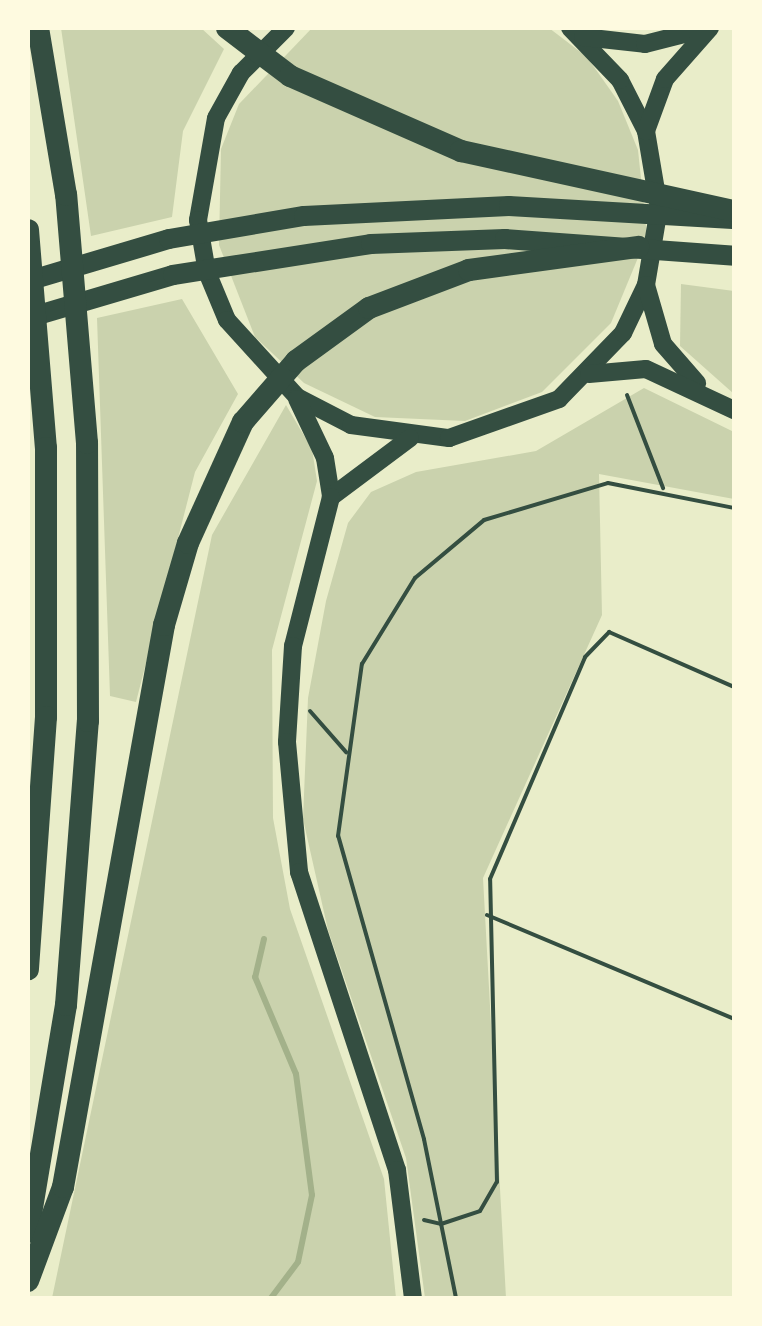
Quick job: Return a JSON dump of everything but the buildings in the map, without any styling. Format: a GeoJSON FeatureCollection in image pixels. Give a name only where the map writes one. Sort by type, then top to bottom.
{"type":"FeatureCollection","features":[{"type":"Feature","properties":{"kind":"highway"},"geometry":{"type":"LineString","coordinates":[[28,1232],[66,1005],[88,721],[87,443],[66,195],[38,28]]}},
{"type":"Feature","properties":{"kind":"highway"},"geometry":{"type":"LineString","coordinates":[[227,28],[290,76],[461,151],[734,211]]}},
{"type":"Feature","properties":{"kind":"highway"},"geometry":{"type":"LineString","coordinates":[[28,230],[46,448],[46,717],[28,969]]}},
{"type":"Feature","properties":{"kind":"highway"},"geometry":{"type":"LineString","coordinates":[[28,1281],[62,1187],[164,625],[226,452],[296,361],[368,308],[469,270],[638,246]]}},
{"type":"Feature","properties":{"kind":"highway"},"geometry":{"type":"LineString","coordinates":[[28,763],[46,717]]}},
{"type":"Feature","properties":{"kind":"main road"},"geometry":{"type":"LineString","coordinates":[[266,28],[241,73],[201,169],[204,255],[227,320],[296,397],[326,458],[331,496],[304,589],[289,687],[299,872],[397,1170],[413,1298]]}},
{"type":"Feature","properties":{"kind":"main road"},"geometry":{"type":"LineString","coordinates":[[241,73],[286,28]]}},
{"type":"Feature","properties":{"kind":"main road"},"geometry":{"type":"LineString","coordinates":[[576,32],[645,44],[709,28]]}},
{"type":"Feature","properties":{"kind":"main road"},"geometry":{"type":"LineString","coordinates":[[646,131],[665,78],[709,28]]}},
{"type":"Feature","properties":{"kind":"main road"},"geometry":{"type":"LineString","coordinates":[[296,397],[351,425],[410,438],[506,425],[589,374],[646,285],[659,208],[646,131],[620,80],[576,32]]}},
{"type":"Feature","properties":{"kind":"main road"},"geometry":{"type":"LineString","coordinates":[[28,281],[169,239],[355,211],[509,206],[734,219]]}},
{"type":"Feature","properties":{"kind":"main road"},"geometry":{"type":"LineString","coordinates":[[28,318],[172,275],[304,252],[504,239],[734,256]]}},
{"type":"Feature","properties":{"kind":"main road"},"geometry":{"type":"LineString","coordinates":[[646,285],[663,344],[704,391]]}},
{"type":"Feature","properties":{"kind":"main road"},"geometry":{"type":"LineString","coordinates":[[589,374],[646,369],[704,391],[734,410]]}},
{"type":"Feature","properties":{"kind":"main road"},"geometry":{"type":"LineString","coordinates":[[331,496],[410,438]]}},
{"type":"Feature","properties":{"kind":"path"},"geometry":{"type":"LineString","coordinates":[[627,395],[663,488]]}},
{"type":"Feature","properties":{"kind":"path"},"geometry":{"type":"LineString","coordinates":[[456,1298],[440,1224],[346,874],[337,801],[362,664],[444,545],[484,520],[584,488],[663,488],[734,508]]}},
{"type":"Feature","properties":{"kind":"path"},"geometry":{"type":"LineString","coordinates":[[440,1224],[480,1211],[497,1182],[487,915],[490,878],[586,657],[609,632],[734,686]]}},
{"type":"Feature","properties":{"kind":"path"},"geometry":{"type":"LineString","coordinates":[[289,687],[346,752]]}},
{"type":"Feature","properties":{"kind":"path"},"geometry":{"type":"LineString","coordinates":[[487,915],[734,1020]]}},
{"type":"Feature","properties":{"kind":"green space"},"geometry":{"type":"Polygon","coordinates":[[[61,28],[201,28],[224,49],[183,131],[172,217],[91,236],[61,28]]]}},
{"type":"Feature","properties":{"kind":"green space"},"geometry":{"type":"Polygon","coordinates":[[[312,28],[549,28],[587,57],[618,101],[638,150],[647,236],[611,323],[542,392],[465,421],[375,417],[304,383],[255,337],[219,245],[221,149],[239,104],[312,28]]]}},
{"type":"Feature","properties":{"kind":"green space"},"geometry":{"type":"Polygon","coordinates":[[[681,284],[734,291],[734,394],[680,346],[681,284]]]}},
{"type":"Feature","properties":{"kind":"green space"},"geometry":{"type":"Polygon","coordinates":[[[182,299],[238,394],[195,472],[136,702],[110,696],[97,318],[182,299]]]}},
{"type":"Feature","properties":{"kind":"green space"},"geometry":{"type":"Polygon","coordinates":[[[644,388],[734,432],[734,499],[599,474],[602,615],[483,878],[506,1298],[425,1298],[406,1158],[328,930],[303,819],[308,698],[326,601],[348,523],[371,492],[416,472],[536,451],[644,388]]]}},
{"type":"Feature","properties":{"kind":"green space"},"geometry":{"type":"Polygon","coordinates":[[[286,405],[312,449],[317,481],[272,650],[273,818],[290,909],[384,1179],[396,1298],[52,1298],[212,535],[286,405]]]}},
{"type":"Feature","properties":{"kind":"waterway"},"geometry":{"type":"LineString","coordinates":[[264,939],[255,977],[296,1074],[312,1195],[298,1262],[271,1298]]}}]}
